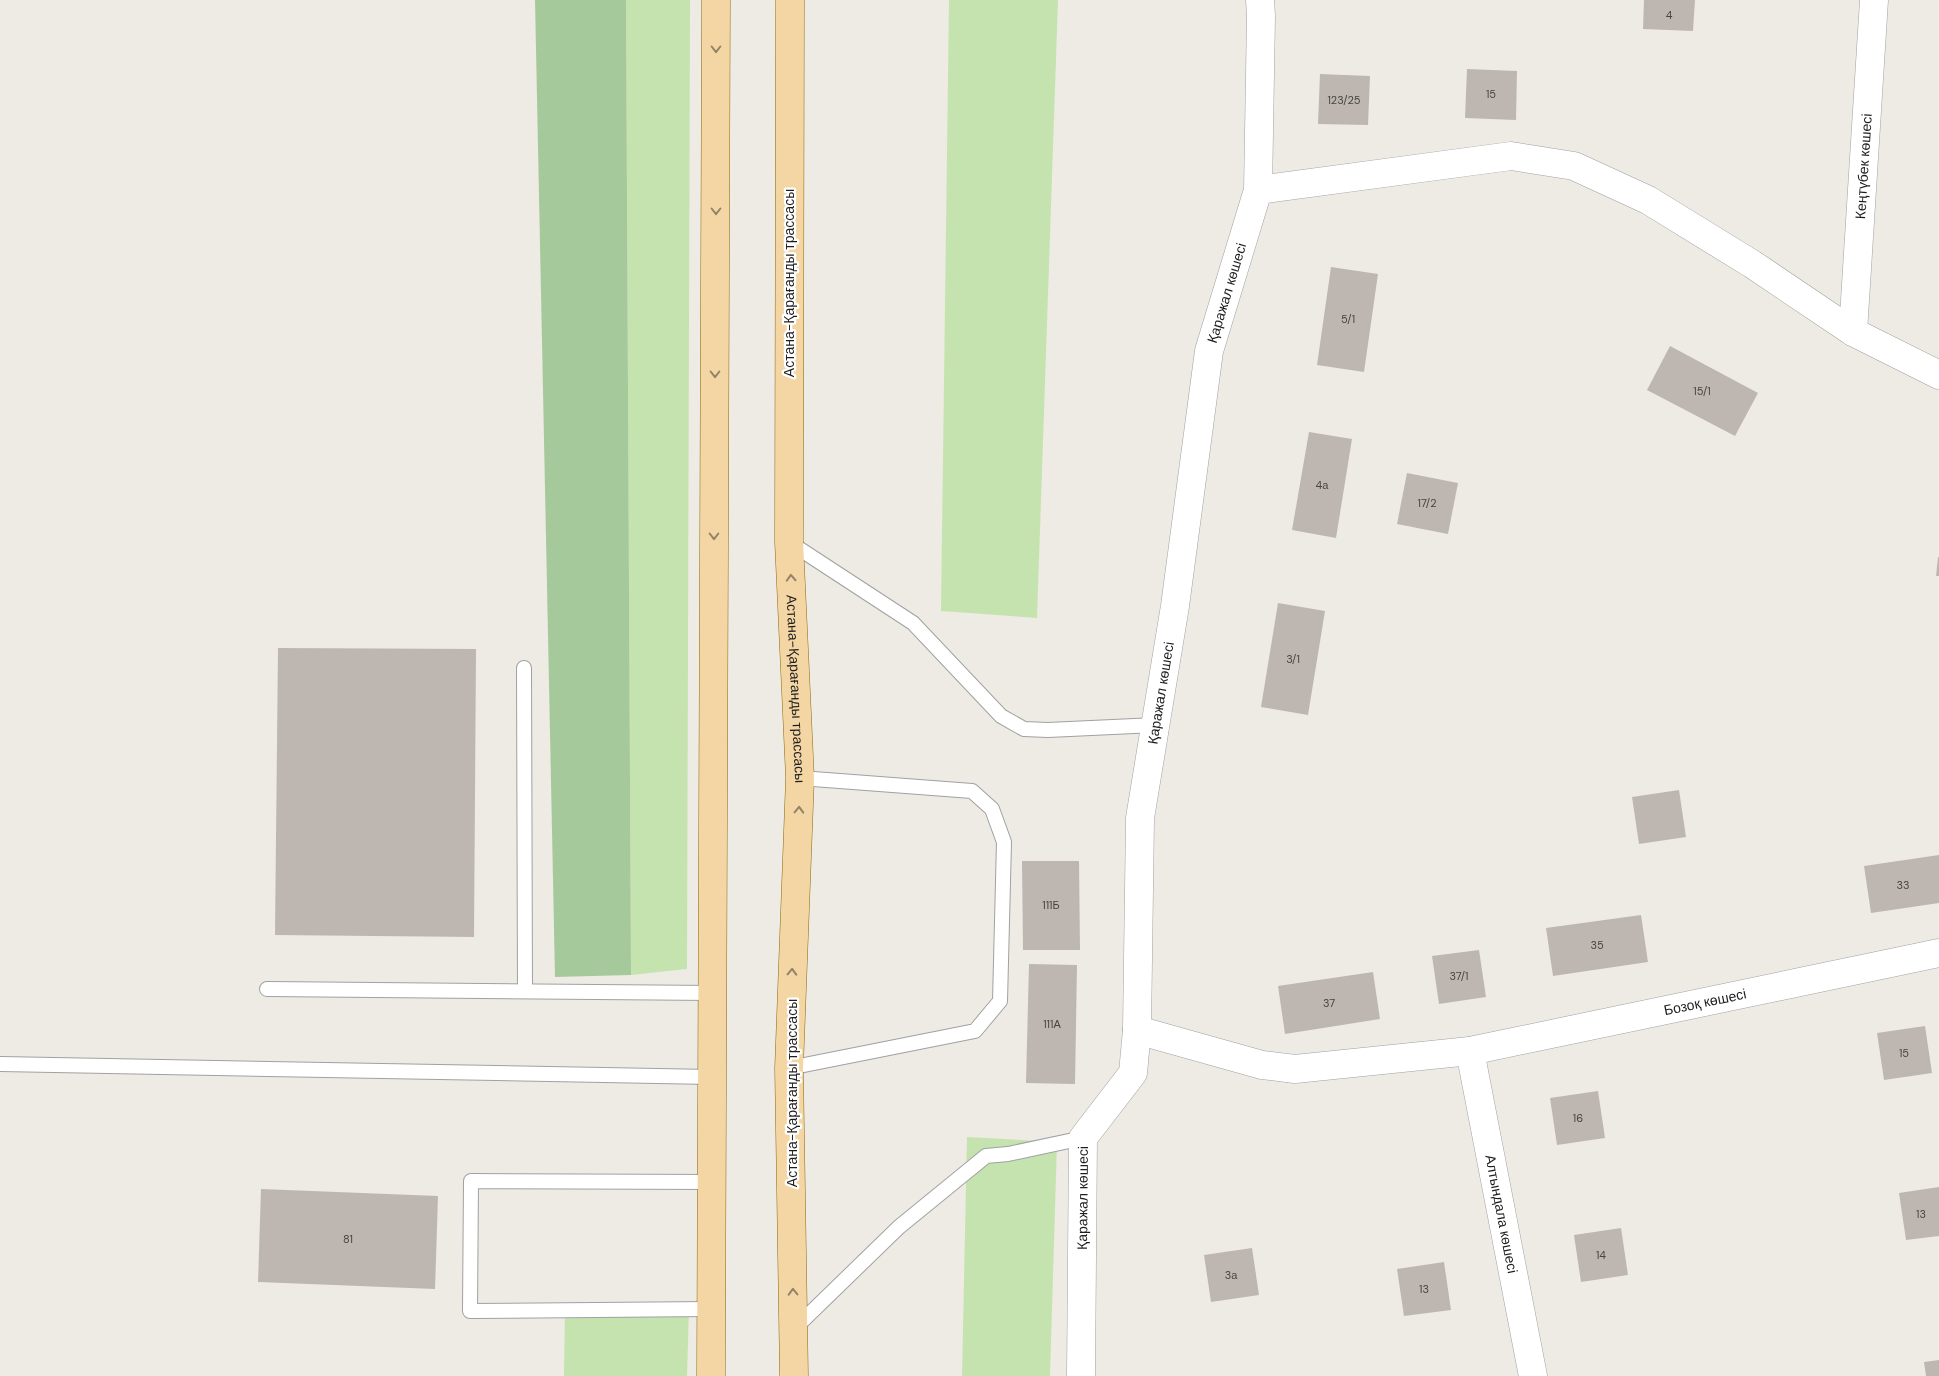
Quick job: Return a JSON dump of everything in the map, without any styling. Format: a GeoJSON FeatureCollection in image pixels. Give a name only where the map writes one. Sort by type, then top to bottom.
{"type":"FeatureCollection","features":[{"type":"Feature","properties":{"kind":"main road"},"geometry":{"type":"LineString","coordinates":[[711,1376],[716,0]]}},
{"type":"Feature","properties":{"kind":"main road","name":"Астана-Қарағанды трассасы"},"geometry":{"type":"LineString","coordinates":[[790,0],[789,542],[800,778],[789,1068],[794,1376]]}},
{"type":"Feature","properties":{"kind":"street","name":"Қаражал көшесі"},"geometry":{"type":"LineString","coordinates":[[1081,1376],[1084,1138],[1133,1073],[1138,1030],[1140,818],[1175,606],[1209,351],[1258,190],[1260,0]]}},
{"type":"Feature","properties":{"kind":"street","name":"Кеңтүбек көшесі"},"geometry":{"type":"LineString","coordinates":[[1853,332],[1874,0]]}},
{"type":"Feature","properties":{"kind":"street"},"geometry":{"type":"LineString","coordinates":[[1258,190],[1511,156],[1574,166],[1648,200],[1752,264],[1853,332],[1939,375]]}},
{"type":"Feature","properties":{"kind":"street","name":"Бозоқ көшесі"},"geometry":{"type":"LineString","coordinates":[[1138,1030],[1262,1065],[1295,1069],[1470,1052],[1939,953]]}},
{"type":"Feature","properties":{"kind":"street","name":"Алтындала көшесі"},"geometry":{"type":"LineString","coordinates":[[1470,1052],[1533,1376]]}},
{"type":"Feature","properties":{"kind":"lane"},"geometry":{"type":"LineString","coordinates":[[789,542],[913,623],[1001,716],[1024,729],[1048,730],[1156,725]]}},
{"type":"Feature","properties":{"kind":"lane"},"geometry":{"type":"LineString","coordinates":[[524,668],[525,991]]}},
{"type":"Feature","properties":{"kind":"lane"},"geometry":{"type":"LineString","coordinates":[[789,1068],[975,1031],[1000,1001],[1004,842],[992,809],[972,791],[800,778]]}},
{"type":"Feature","properties":{"kind":"lane"},"geometry":{"type":"LineString","coordinates":[[267,990],[713,993]]}},
{"type":"Feature","properties":{"kind":"lane"},"geometry":{"type":"LineString","coordinates":[[0,1064],[712,1077]]}},
{"type":"Feature","properties":{"kind":"lane"},"geometry":{"type":"LineString","coordinates":[[794,1328],[899,1226],[986,1156],[1008,1154],[1084,1138]]}},
{"type":"Feature","properties":{"kind":"lane"},"geometry":{"type":"LineString","coordinates":[[711,1309],[470,1311],[470,1302],[471,1181],[712,1182]]}},
{"type":"Feature","properties":{"kind":"green space"},"geometry":{"type":"Polygon","coordinates":[[[535,0],[626,0],[631,975],[555,977],[535,0]]]}},
{"type":"Feature","properties":{"kind":"green space"},"geometry":{"type":"Polygon","coordinates":[[[626,0],[690,0],[687,969],[631,975],[626,0]]]}},
{"type":"Feature","properties":{"kind":"green space"},"geometry":{"type":"Polygon","coordinates":[[[949,0],[1058,0],[1037,618],[941,611],[949,0]]]}},
{"type":"Feature","properties":{"kind":"green space"},"geometry":{"type":"Polygon","coordinates":[[[967,1137],[1057,1142],[1050,1376],[962,1376],[967,1137]]]}},
{"type":"Feature","properties":{"kind":"green space"},"geometry":{"type":"Polygon","coordinates":[[[689,1309],[687,1376],[564,1376],[565,1310],[689,1309]]]}},
{"type":"Feature","properties":{"kind":"building"},"geometry":{"type":"Polygon","coordinates":[[[1644,0],[1695,0],[1693,31],[1643,29],[1644,0]]]}},
{"type":"Feature","properties":{"kind":"building"},"geometry":{"type":"Polygon","coordinates":[[[1467,69],[1517,71],[1516,120],[1465,118],[1467,69]]]}},
{"type":"Feature","properties":{"kind":"building"},"geometry":{"type":"Polygon","coordinates":[[[1320,74],[1370,76],[1368,125],[1318,124],[1320,74]]]}},
{"type":"Feature","properties":{"kind":"building"},"geometry":{"type":"Polygon","coordinates":[[[1331,267],[1378,274],[1364,372],[1317,365],[1331,267]]]}},
{"type":"Feature","properties":{"kind":"building"},"geometry":{"type":"Polygon","coordinates":[[[1670,346],[1758,393],[1735,436],[1647,390],[1670,346]]]}},
{"type":"Feature","properties":{"kind":"building"},"geometry":{"type":"Polygon","coordinates":[[[1309,432],[1352,439],[1336,538],[1292,530],[1309,432]]]}},
{"type":"Feature","properties":{"kind":"building"},"geometry":{"type":"Polygon","coordinates":[[[1407,473],[1458,483],[1448,534],[1397,524],[1407,473]]]}},
{"type":"Feature","properties":{"kind":"building"},"geometry":{"type":"Polygon","coordinates":[[[1938,557],[1939,576],[1936,576],[1938,557]]]}},
{"type":"Feature","properties":{"kind":"building"},"geometry":{"type":"Polygon","coordinates":[[[1278,603],[1325,611],[1308,715],[1261,707],[1278,603]]]}},
{"type":"Feature","properties":{"kind":"building"},"geometry":{"type":"Polygon","coordinates":[[[278,648],[476,649],[474,937],[275,935],[278,648]]]}},
{"type":"Feature","properties":{"kind":"building"},"geometry":{"type":"Polygon","coordinates":[[[1679,790],[1686,837],[1639,844],[1632,797],[1679,790]]]}},
{"type":"Feature","properties":{"kind":"building"},"geometry":{"type":"Polygon","coordinates":[[[1939,855],[1939,903],[1871,913],[1864,866],[1939,855]]]}},
{"type":"Feature","properties":{"kind":"building"},"geometry":{"type":"Polygon","coordinates":[[[1022,861],[1079,861],[1080,950],[1023,950],[1022,861]]]}},
{"type":"Feature","properties":{"kind":"building"},"geometry":{"type":"Polygon","coordinates":[[[1641,915],[1648,962],[1553,976],[1546,928],[1641,915]]]}},
{"type":"Feature","properties":{"kind":"building"},"geometry":{"type":"Polygon","coordinates":[[[1479,950],[1486,997],[1439,1004],[1432,956],[1479,950]]]}},
{"type":"Feature","properties":{"kind":"building"},"geometry":{"type":"Polygon","coordinates":[[[1029,964],[1077,965],[1075,1084],[1026,1083],[1029,964]]]}},
{"type":"Feature","properties":{"kind":"building"},"geometry":{"type":"Polygon","coordinates":[[[1373,972],[1380,1019],[1285,1034],[1278,986],[1373,972]]]}},
{"type":"Feature","properties":{"kind":"building"},"geometry":{"type":"Polygon","coordinates":[[[1925,1026],[1932,1073],[1884,1080],[1877,1033],[1925,1026]]]}},
{"type":"Feature","properties":{"kind":"building"},"geometry":{"type":"Polygon","coordinates":[[[1598,1091],[1605,1138],[1557,1145],[1550,1098],[1598,1091]]]}},
{"type":"Feature","properties":{"kind":"building"},"geometry":{"type":"Polygon","coordinates":[[[1939,1187],[1939,1236],[1906,1240],[1899,1193],[1939,1187]]]}},
{"type":"Feature","properties":{"kind":"building"},"geometry":{"type":"Polygon","coordinates":[[[261,1189],[438,1196],[435,1289],[258,1282],[261,1189]]]}},
{"type":"Feature","properties":{"kind":"building"},"geometry":{"type":"Polygon","coordinates":[[[1621,1228],[1628,1275],[1581,1282],[1574,1235],[1621,1228]]]}},
{"type":"Feature","properties":{"kind":"building"},"geometry":{"type":"Polygon","coordinates":[[[1252,1248],[1259,1295],[1211,1302],[1204,1255],[1252,1248]]]}},
{"type":"Feature","properties":{"kind":"building"},"geometry":{"type":"Polygon","coordinates":[[[1444,1262],[1451,1310],[1404,1316],[1397,1269],[1444,1262]]]}},
{"type":"Feature","properties":{"kind":"building"},"geometry":{"type":"Polygon","coordinates":[[[1939,1360],[1939,1376],[1926,1376],[1924,1362],[1939,1360]]]}}]}
